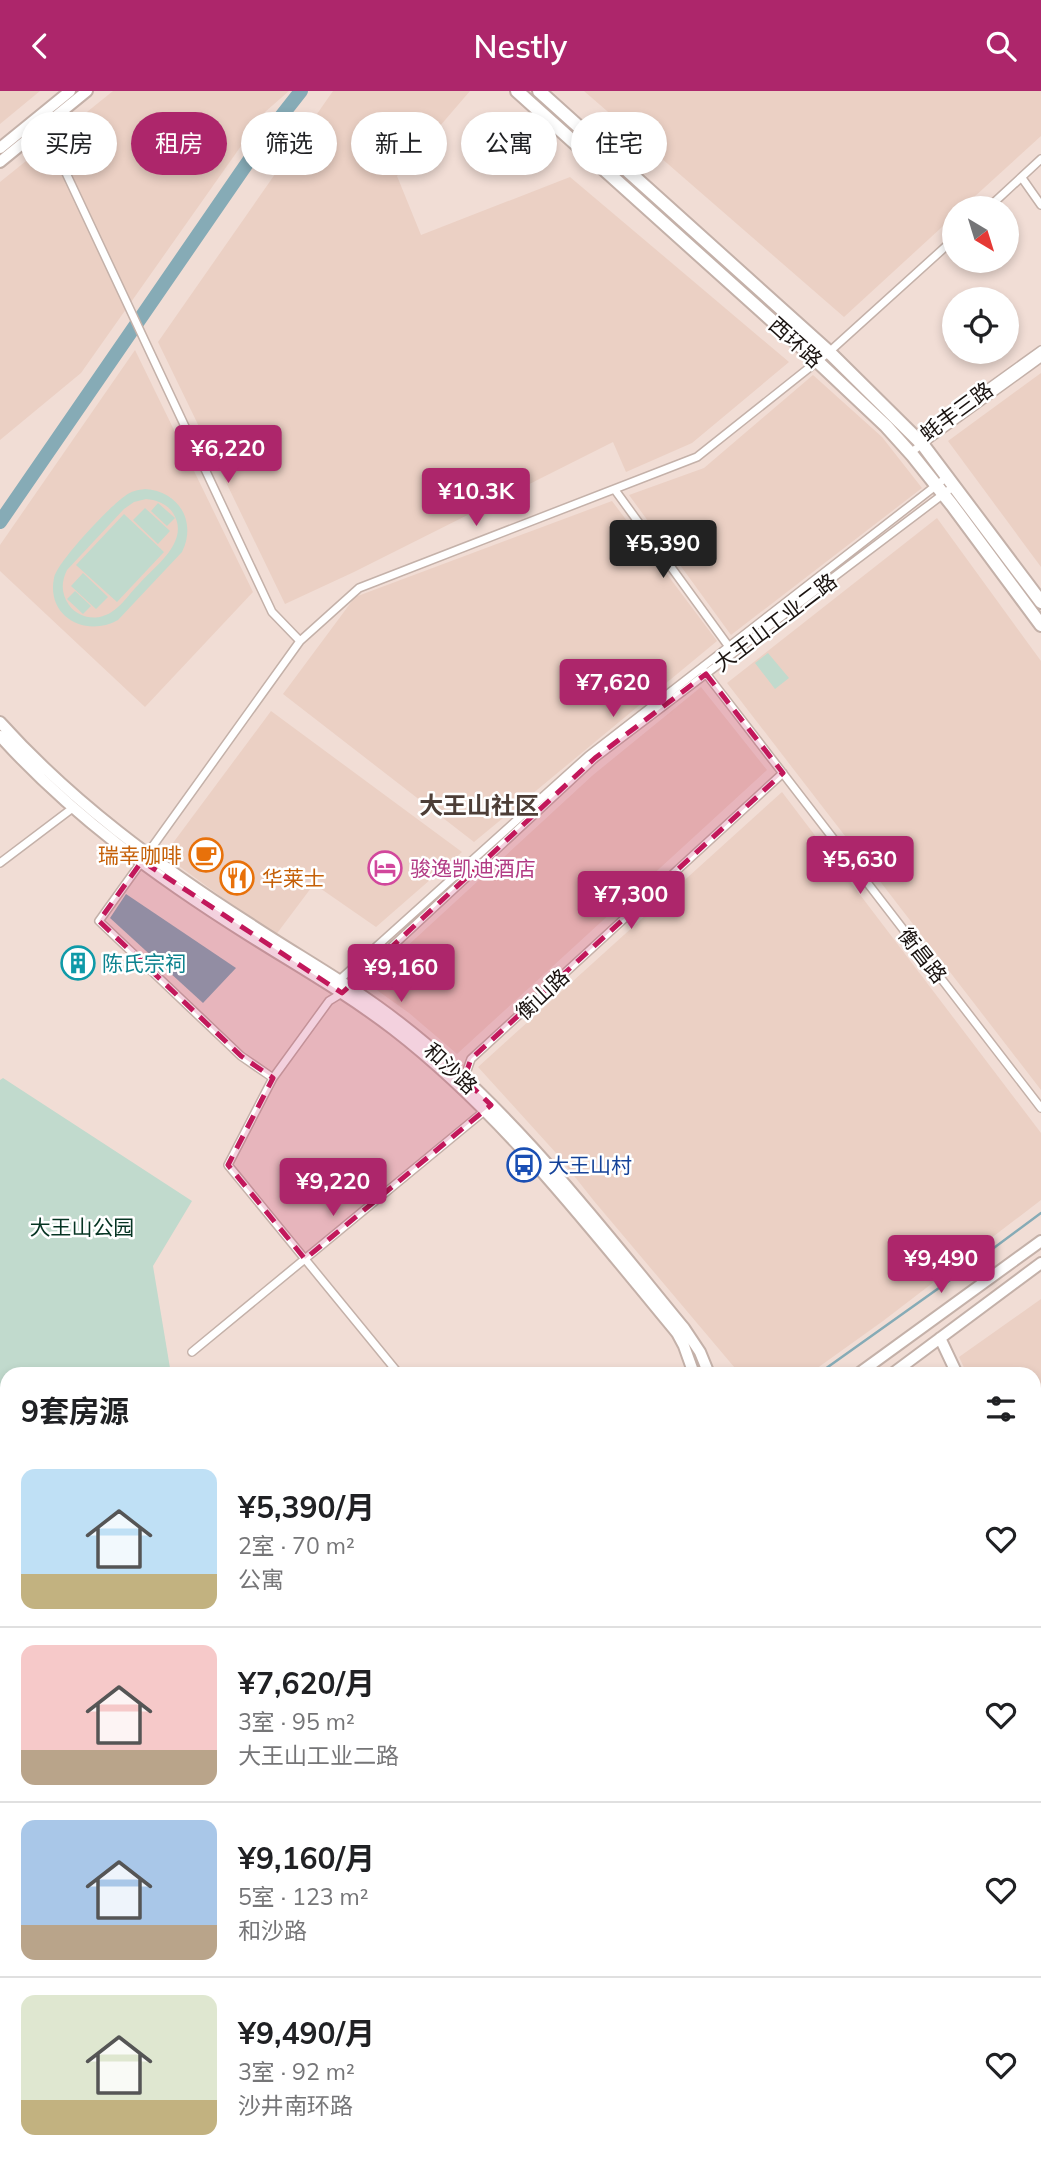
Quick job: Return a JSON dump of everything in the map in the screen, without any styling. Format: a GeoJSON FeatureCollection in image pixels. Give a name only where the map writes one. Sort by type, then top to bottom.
{"type":"FeatureCollection","features":[{"type":"Feature","properties":{"kind":"main road"},"geometry":{"type":"LineString","coordinates":[[50,112],[70,91]]}},
{"type":"Feature","properties":{"kind":"main road"},"geometry":{"type":"LineString","coordinates":[[55,112],[87,91]]}},
{"type":"Feature","properties":{"kind":"main road","name":"西环路"},"geometry":{"type":"LineString","coordinates":[[517,91],[886,426],[1038,607]]}},
{"type":"Feature","properties":{"kind":"main road","name":"西环路"},"geometry":{"type":"LineString","coordinates":[[539,91],[829,352],[919,442],[950,481],[1038,607],[1041,625]]}},
{"type":"Feature","properties":{"kind":"main road"},"geometry":{"type":"LineString","coordinates":[[0,148],[21,134]]}},
{"type":"Feature","properties":{"kind":"main road"},"geometry":{"type":"LineString","coordinates":[[0,162],[21,141]]}},
{"type":"Feature","properties":{"kind":"main road","name":"和沙路"},"geometry":{"type":"LineString","coordinates":[[0,722],[65,787],[145,857]]}},
{"type":"Feature","properties":{"kind":"main road","name":"和沙路"},"geometry":{"type":"LineString","coordinates":[[0,736],[74,807],[145,857],[402,1024],[464,1079],[677,1333],[692,1367]]}},
{"type":"Feature","properties":{"kind":"main road","name":"和沙路"},"geometry":{"type":"LineString","coordinates":[[341,986],[488,1108],[555,1172],[679,1322],[700,1352],[706,1367]]}},
{"type":"Feature","properties":{"kind":"main road"},"geometry":{"type":"LineString","coordinates":[[868,1367],[1041,1241]]}},
{"type":"Feature","properties":{"kind":"main road"},"geometry":{"type":"LineString","coordinates":[[901,1367],[1041,1263]]}},
{"type":"Feature","properties":{"kind":"main road"},"geometry":{"type":"LineString","coordinates":[[940,1338],[954,1367]]}},
{"type":"Feature","properties":{"kind":"street"},"geometry":{"type":"LineString","coordinates":[[1002,196],[1041,159]]}},
{"type":"Feature","properties":{"kind":"street"},"geometry":{"type":"LineString","coordinates":[[67,175],[271,612],[300,641]]}},
{"type":"Feature","properties":{"kind":"street"},"geometry":{"type":"LineString","coordinates":[[1022,178],[1041,205]]}},
{"type":"Feature","properties":{"kind":"street"},"geometry":{"type":"LineString","coordinates":[[273,1078],[241,1056],[99,921],[300,641],[359,588],[697,457],[829,352],[942,250]]}},
{"type":"Feature","properties":{"kind":"street","name":"蚝丰三路"},"geometry":{"type":"LineString","coordinates":[[908,450],[1041,350]]}},
{"type":"Feature","properties":{"kind":"street","name":"蚝丰三路"},"geometry":{"type":"LineString","coordinates":[[919,442],[1041,358]]}},
{"type":"Feature","properties":{"kind":"street","name":"大王山工业二路"},"geometry":{"type":"LineString","coordinates":[[341,986],[595,758],[950,481]]}},
{"type":"Feature","properties":{"kind":"street"},"geometry":{"type":"LineString","coordinates":[[615,490],[731,650]]}},
{"type":"Feature","properties":{"kind":"street","name":"衡昌路"},"geometry":{"type":"LineString","coordinates":[[704,671],[1041,1108]]}},
{"type":"Feature","properties":{"kind":"street","name":"衡山路"},"geometry":{"type":"LineString","coordinates":[[464,1079],[471,1059],[783,773]]}},
{"type":"Feature","properties":{"kind":"street"},"geometry":{"type":"LineString","coordinates":[[0,863],[74,807]]}},
{"type":"Feature","properties":{"kind":"street"},"geometry":{"type":"LineString","coordinates":[[341,986],[273,1078],[228,1165],[393,1367]]}},
{"type":"Feature","properties":{"kind":"street"},"geometry":{"type":"LineString","coordinates":[[192,1352],[488,1108]]}},
{"type":"Feature","properties":{"kind":"highlighted area"},"geometry":{"type":"Polygon","coordinates":[[[706,674],[783,773],[471,1059],[464,1079],[491,1105],[305,1259],[228,1165],[273,1078],[241,1056],[99,921],[142,861],[342,993],[595,758],[706,674]]]}},
{"type":"Feature","properties":{"kind":"shaded area"},"geometry":{"type":"Polygon","coordinates":[[[0,91],[40,91],[0,124],[0,91]]]}},
{"type":"Feature","properties":{"kind":"shaded area"},"geometry":{"type":"Polygon","coordinates":[[[113,91],[289,91],[265,112],[241,112],[241,146],[227,166],[227,112],[131,112],[131,175],[221,175],[81,373],[0,440],[0,182],[21,165],[21,175],[117,175],[117,112],[87,112],[113,91]]]}},
{"type":"Feature","properties":{"kind":"shaded area"},"geometry":{"type":"Polygon","coordinates":[[[333,91],[470,91],[447,118],[447,112],[351,112],[351,175],[398,175],[421,235],[570,177],[789,362],[692,443],[626,472],[613,442],[285,604],[158,342],[274,175],[337,175],[337,112],[318,112],[333,91]]]}},
{"type":"Feature","properties":{"kind":"shaded area"},"geometry":{"type":"Polygon","coordinates":[[[584,91],[1041,91],[1041,136],[975,196],[942,196],[942,227],[844,317],[667,163],[667,112],[608,112],[584,91]]]}},
{"type":"Feature","properties":{"kind":"shaded area"},"geometry":{"type":"Polygon","coordinates":[[[135,350],[253,592],[145,707],[0,571],[0,545],[135,350]]]}},
{"type":"Feature","properties":{"kind":"shaded area"},"geometry":{"type":"Polygon","coordinates":[[[1041,373],[1041,567],[948,441],[1041,373]]]}},
{"type":"Feature","properties":{"kind":"shaded area"},"geometry":{"type":"Polygon","coordinates":[[[813,375],[882,437],[922,488],[731,635],[629,495],[704,468],[813,375]]]}},
{"type":"Feature","properties":{"kind":"shaded area"},"geometry":{"type":"Polygon","coordinates":[[[612,501],[717,641],[474,842],[283,694],[355,597],[612,501]]]}},
{"type":"Feature","properties":{"kind":"shaded area"},"geometry":{"type":"Polygon","coordinates":[[[937,518],[1041,661],[1041,1090],[727,683],[937,518]]]}},
{"type":"Feature","properties":{"kind":"shaded area"},"geometry":{"type":"Polygon","coordinates":[[[701,687],[767,770],[457,1054],[409,1013],[367,983],[593,775],[701,687]]]}},
{"type":"Feature","properties":{"kind":"shaded area"},"geometry":{"type":"Polygon","coordinates":[[[271,711],[462,852],[376,927],[314,884],[275,936],[164,855],[271,711]]]}},
{"type":"Feature","properties":{"kind":"shaded area"},"geometry":{"type":"Polygon","coordinates":[[[782,792],[1041,1133],[1041,1200],[819,1367],[734,1367],[556,1153],[478,1067],[782,792]]]}},
{"type":"Feature","properties":{"kind":"shaded area"},"geometry":{"type":"Polygon","coordinates":[[[1041,1299],[1041,1367],[964,1367],[959,1357],[1041,1299]]]}},
{"type":"Feature","properties":{"kind":"green space"},"geometry":{"type":"Polygon","coordinates":[[[145,489],[167,495],[182,510],[187,530],[182,552],[118,620],[93,627],[71,620],[56,604],[53,592],[57,570],[108,511],[127,494],[145,489]],[[146,499],[134,502],[124,509],[67,570],[63,592],[66,601],[76,612],[94,618],[113,611],[169,552],[178,533],[173,513],[161,503],[146,499]]]}},
{"type":"Feature","properties":{"kind":"green space"},"geometry":{"type":"Polygon","coordinates":[[[158,503],[175,518],[167,526],[151,511],[158,503]]]}},
{"type":"Feature","properties":{"kind":"green space"},"geometry":{"type":"Polygon","coordinates":[[[145,508],[170,531],[158,544],[133,520],[145,508]]]}},
{"type":"Feature","properties":{"kind":"green space"},"geometry":{"type":"Polygon","coordinates":[[[124,514],[164,552],[117,602],[76,565],[124,514]]]}},
{"type":"Feature","properties":{"kind":"green space"},"geometry":{"type":"Polygon","coordinates":[[[83,573],[108,597],[96,609],[71,586],[83,573]]]}},
{"type":"Feature","properties":{"kind":"green space"},"geometry":{"type":"Polygon","coordinates":[[[75,591],[91,606],[83,614],[67,599],[75,591]]]}},
{"type":"Feature","properties":{"kind":"green space"},"geometry":{"type":"Polygon","coordinates":[[[768,653],[789,678],[775,689],[755,663],[768,653]]]}},
{"type":"Feature","properties":{"kind":"green space","name":"大王山公园"},"geometry":{"type":"Polygon","coordinates":[[[3,1078],[192,1201],[153,1266],[170,1367],[0,1367],[0,1080],[3,1078]]]}},
{"type":"Feature","properties":{"kind":"water"},"geometry":{"type":"Polygon","coordinates":[[[126,894],[236,968],[203,1003],[110,918],[126,894]]]}},
{"type":"Feature","properties":{"kind":"waterway"},"geometry":{"type":"LineString","coordinates":[[0,522],[268,133],[301,91]]}},
{"type":"Feature","properties":{"kind":"waterway"},"geometry":{"type":"LineString","coordinates":[[828,1367],[1041,1213]]}},
{"type":"Feature","properties":{"kind":"place","name":"瑞幸咖啡"},"geometry":{"type":"Point","coordinates":[206,855]}},
{"type":"Feature","properties":{"kind":"place","name":"骏逸凯迪酒店"},"geometry":{"type":"Point","coordinates":[385,868]}},
{"type":"Feature","properties":{"kind":"place","name":"华莱士"},"geometry":{"type":"Point","coordinates":[237,878]}},
{"type":"Feature","properties":{"kind":"place","name":"陈氏宗祠"},"geometry":{"type":"Point","coordinates":[78,963]}},
{"type":"Feature","properties":{"kind":"place","name":"大王山村"},"geometry":{"type":"Point","coordinates":[524,1165]}},
{"type":"Feature","properties":{"kind":"district","name":"大王山社区"},"geometry":{"type":"Point","coordinates":[479,805]}}]}
